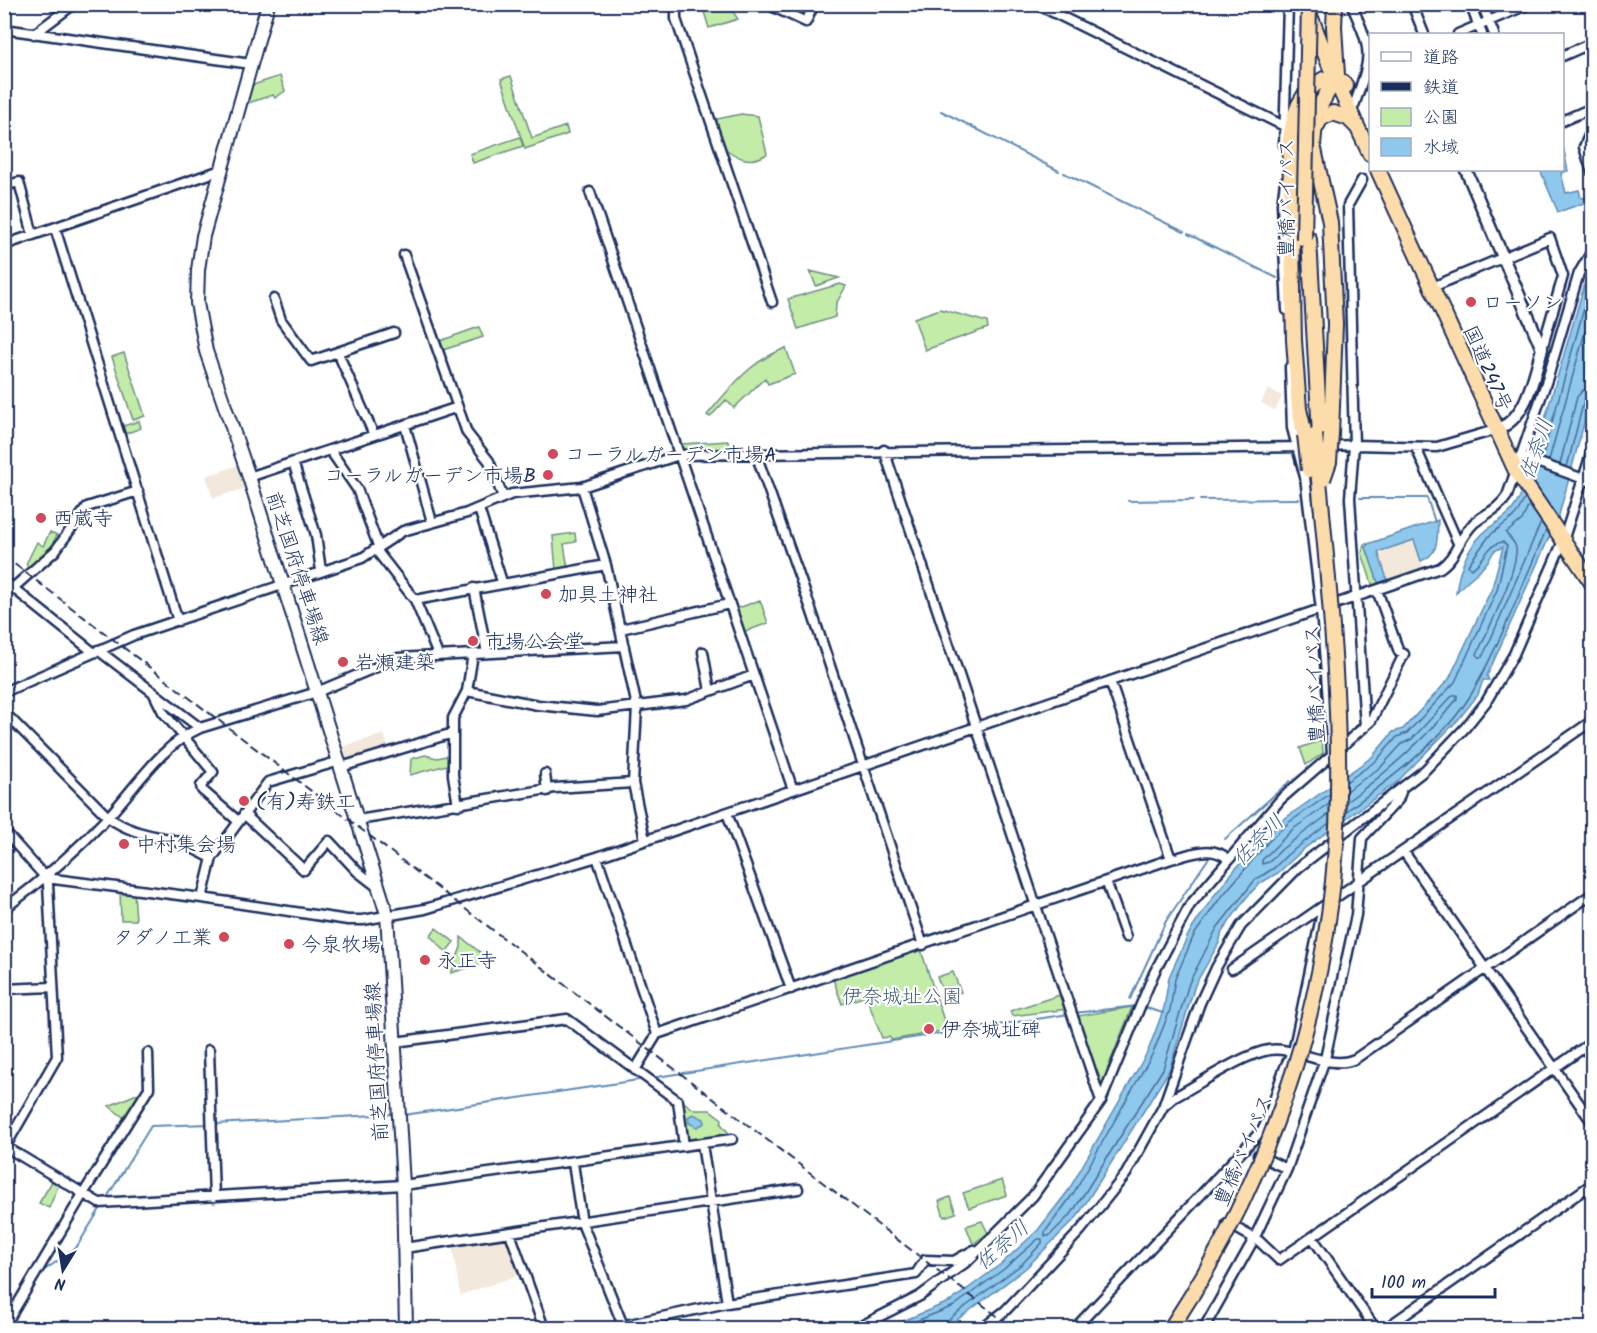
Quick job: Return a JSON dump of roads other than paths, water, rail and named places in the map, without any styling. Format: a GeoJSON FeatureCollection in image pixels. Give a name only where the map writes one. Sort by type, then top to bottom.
{"type":"FeatureCollection","features":[{"type":"Feature","properties":{"kind":"highway"},"geometry":{"type":"LineString","coordinates":[[1309,4],[1320,42],[1354,106],[1369,143]]}},
{"type":"Feature","properties":{"kind":"highway","name":"豊橋バイパス"},"geometry":{"type":"LineString","coordinates":[[1171,1329],[1228,1234],[1266,1153],[1284,1105],[1316,992],[1333,883],[1338,794],[1307,239],[1309,4]]}},
{"type":"Feature","properties":{"kind":"highway"},"geometry":{"type":"LineString","coordinates":[[1336,4],[1341,83],[1369,150]]}},
{"type":"Feature","properties":{"kind":"highway"},"geometry":{"type":"LineString","coordinates":[[1318,435],[1299,409],[1294,340],[1290,139],[1295,115],[1304,94],[1321,66],[1320,42]]}},
{"type":"Feature","properties":{"kind":"highway"},"geometry":{"type":"LineString","coordinates":[[1304,94],[1324,79],[1341,83]]}},
{"type":"Feature","properties":{"kind":"highway"},"geometry":{"type":"LineString","coordinates":[[1318,435],[1335,324],[1330,222],[1313,141],[1316,113],[1341,83]]}},
{"type":"Feature","properties":{"kind":"highway"},"geometry":{"type":"LineString","coordinates":[[1313,141],[1317,123],[1329,113],[1348,118],[1359,129]]}},
{"type":"Feature","properties":{"kind":"highway","name":"国道247号"},"geometry":{"type":"LineString","coordinates":[[1378,171],[1495,430],[1520,465],[1561,537],[1593,583]]}},
{"type":"Feature","properties":{"kind":"highway","name":"豊橋バイパス"},"geometry":{"type":"LineString","coordinates":[[1178,1329],[1233,1237],[1270,1155],[1307,1046],[1331,940],[1341,855],[1344,794],[1340,695],[1318,435]]}},
{"type":"Feature","properties":{"kind":"main road","name":"前芝国府停車場線"},"geometry":{"type":"LineString","coordinates":[[268,4],[201,245],[197,303],[206,351],[382,890],[387,914],[403,1185],[406,1329]]}},
{"type":"Feature","properties":{"kind":"street"},"geometry":{"type":"LineString","coordinates":[[34,34],[74,4]]}},
{"type":"Feature","properties":{"kind":"street"},"geometry":{"type":"LineString","coordinates":[[676,4],[676,19],[772,302]]}},
{"type":"Feature","properties":{"kind":"street"},"geometry":{"type":"LineString","coordinates":[[767,4],[806,22],[814,4]]}},
{"type":"Feature","properties":{"kind":"street"},"geometry":{"type":"LineString","coordinates":[[1036,4],[1284,126]]}},
{"type":"Feature","properties":{"kind":"street"},"geometry":{"type":"LineString","coordinates":[[1288,4],[1283,216],[1292,428],[1305,477],[1321,610],[1332,755]]}},
{"type":"Feature","properties":{"kind":"street"},"geometry":{"type":"LineString","coordinates":[[1351,4],[1368,39],[1369,52],[1368,72],[1354,106]]}},
{"type":"Feature","properties":{"kind":"street"},"geometry":{"type":"LineString","coordinates":[[1412,4],[1424,33]]}},
{"type":"Feature","properties":{"kind":"street"},"geometry":{"type":"LineString","coordinates":[[1470,4],[1482,33]]}},
{"type":"Feature","properties":{"kind":"street"},"geometry":{"type":"LineString","coordinates":[[1482,4],[1494,33]]}},
{"type":"Feature","properties":{"kind":"street"},"geometry":{"type":"LineString","coordinates":[[1460,33],[1528,4]]}},
{"type":"Feature","properties":{"kind":"street"},"geometry":{"type":"LineString","coordinates":[[4,29],[251,64]]}},
{"type":"Feature","properties":{"kind":"street"},"geometry":{"type":"LineString","coordinates":[[1564,56],[1593,44]]}},
{"type":"Feature","properties":{"kind":"street"},"geometry":{"type":"LineString","coordinates":[[1564,121],[1593,108]]}},
{"type":"Feature","properties":{"kind":"street"},"geometry":{"type":"LineString","coordinates":[[1593,129],[1584,147],[1593,172]]}},
{"type":"Feature","properties":{"kind":"street"},"geometry":{"type":"LineString","coordinates":[[4,244],[221,170]]}},
{"type":"Feature","properties":{"kind":"street"},"geometry":{"type":"LineString","coordinates":[[1466,171],[1542,349]]}},
{"type":"Feature","properties":{"kind":"street"},"geometry":{"type":"LineString","coordinates":[[1362,180],[1348,206],[1354,445],[1350,498],[1365,727]]}},
{"type":"Feature","properties":{"kind":"street"},"geometry":{"type":"LineString","coordinates":[[4,186],[20,182],[33,235]]}},
{"type":"Feature","properties":{"kind":"street"},"geometry":{"type":"LineString","coordinates":[[590,192],[793,790]]}},
{"type":"Feature","properties":{"kind":"street"},"geometry":{"type":"LineString","coordinates":[[55,228],[178,621]]}},
{"type":"Feature","properties":{"kind":"street"},"geometry":{"type":"LineString","coordinates":[[4,692],[96,651],[321,572],[377,549],[403,531],[479,509],[512,494],[582,487],[679,455],[884,450],[1028,451],[1354,445],[1416,448],[1450,444],[1507,426],[1521,410],[1563,276],[1550,238],[1430,288]]}},
{"type":"Feature","properties":{"kind":"street"},"geometry":{"type":"LineString","coordinates":[[46,878],[348,920],[363,920],[424,909],[483,894],[597,857],[1440,568],[1450,562],[1458,543],[1475,523],[1501,506],[1515,477],[1579,273],[1593,251]]}},
{"type":"Feature","properties":{"kind":"street"},"geometry":{"type":"LineString","coordinates":[[404,255],[467,433],[489,461],[503,497]]}},
{"type":"Feature","properties":{"kind":"street"},"geometry":{"type":"LineString","coordinates":[[274,299],[281,320],[311,361],[394,333]]}},
{"type":"Feature","properties":{"kind":"street"},"geometry":{"type":"LineString","coordinates":[[338,353],[374,435]]}},
{"type":"Feature","properties":{"kind":"street"},"geometry":{"type":"LineString","coordinates":[[249,477],[458,407]]}},
{"type":"Feature","properties":{"kind":"street"},"geometry":{"type":"LineString","coordinates":[[405,425],[432,522]]}},
{"type":"Feature","properties":{"kind":"street"},"geometry":{"type":"LineString","coordinates":[[1416,448],[1458,543]]}},
{"type":"Feature","properties":{"kind":"street"},"geometry":{"type":"LineString","coordinates":[[330,450],[357,489],[377,549],[415,600],[438,655]]}},
{"type":"Feature","properties":{"kind":"street"},"geometry":{"type":"LineString","coordinates":[[884,450],[1101,1101]]}},
{"type":"Feature","properties":{"kind":"street"},"geometry":{"type":"LineString","coordinates":[[983,1329],[1005,1311],[1108,1199],[1147,1140],[1163,1107],[1200,1004],[1217,966],[1241,926],[1299,867],[1401,790],[1466,728],[1496,686],[1514,654],[1586,479],[1593,451]]}},
{"type":"Feature","properties":{"kind":"street"},"geometry":{"type":"LineString","coordinates":[[756,454],[812,612],[923,945]]}},
{"type":"Feature","properties":{"kind":"street"},"geometry":{"type":"LineString","coordinates":[[293,462],[316,535],[321,572]]}},
{"type":"Feature","properties":{"kind":"street"},"geometry":{"type":"LineString","coordinates":[[1520,465],[1586,479]]}},
{"type":"Feature","properties":{"kind":"street"},"geometry":{"type":"LineString","coordinates":[[582,487],[606,565],[637,706],[633,783],[645,840]]}},
{"type":"Feature","properties":{"kind":"street"},"geometry":{"type":"LineString","coordinates":[[138,491],[87,507],[55,551],[9,588],[200,728]]}},
{"type":"Feature","properties":{"kind":"street"},"geometry":{"type":"LineString","coordinates":[[479,509],[502,582]]}},
{"type":"Feature","properties":{"kind":"street"},"geometry":{"type":"LineString","coordinates":[[415,600],[502,582],[606,565]]}},
{"type":"Feature","properties":{"kind":"street"},"geometry":{"type":"LineString","coordinates":[[474,588],[487,653]]}},
{"type":"Feature","properties":{"kind":"street"},"geometry":{"type":"LineString","coordinates":[[857,1329],[920,1296],[969,1260],[1034,1196],[1101,1101],[1169,940],[1190,904],[1281,799],[1365,727],[1379,706],[1404,654],[1399,652],[1377,590]]}},
{"type":"Feature","properties":{"kind":"street"},"geometry":{"type":"LineString","coordinates":[[621,629],[729,604]]}},
{"type":"Feature","properties":{"kind":"street"},"geometry":{"type":"LineString","coordinates":[[4,909],[46,878],[108,817],[184,735],[200,728],[317,692],[398,658],[624,646]]}},
{"type":"Feature","properties":{"kind":"street"},"geometry":{"type":"LineString","coordinates":[[703,652],[710,691]]}},
{"type":"Feature","properties":{"kind":"street"},"geometry":{"type":"LineString","coordinates":[[458,805],[453,784],[455,712],[467,691],[473,654]]}},
{"type":"Feature","properties":{"kind":"street"},"geometry":{"type":"LineString","coordinates":[[467,691],[538,705],[597,711],[686,700],[754,675]]}},
{"type":"Feature","properties":{"kind":"street"},"geometry":{"type":"LineString","coordinates":[[1110,681],[1171,859]]}},
{"type":"Feature","properties":{"kind":"street"},"geometry":{"type":"LineString","coordinates":[[154,694],[163,712],[213,772],[201,786],[202,790],[241,818],[304,870],[329,841],[357,871],[382,890]]}},
{"type":"Feature","properties":{"kind":"street"},"geometry":{"type":"LineString","coordinates":[[4,712],[108,817],[121,826],[151,837],[165,838],[212,858]]}},
{"type":"Feature","properties":{"kind":"street"},"geometry":{"type":"LineString","coordinates":[[1232,969],[1593,721]]}},
{"type":"Feature","properties":{"kind":"street"},"geometry":{"type":"LineString","coordinates":[[202,898],[212,858],[273,779],[340,764],[453,733]]}},
{"type":"Feature","properties":{"kind":"street"},"geometry":{"type":"LineString","coordinates":[[545,774],[547,791]]}},
{"type":"Feature","properties":{"kind":"street"},"geometry":{"type":"LineString","coordinates":[[358,820],[547,791],[633,783]]}},
{"type":"Feature","properties":{"kind":"street"},"geometry":{"type":"LineString","coordinates":[[1204,1329],[1254,1239],[1287,1169],[1325,1059],[1352,943],[1362,838],[1398,800],[1401,790]]}},
{"type":"Feature","properties":{"kind":"street"},"geometry":{"type":"LineString","coordinates":[[727,813],[791,989]]}},
{"type":"Feature","properties":{"kind":"street"},"geometry":{"type":"LineString","coordinates":[[4,831],[46,878],[57,1057],[5,1148],[99,1203],[403,1185],[732,1139]]}},
{"type":"Feature","properties":{"kind":"street"},"geometry":{"type":"LineString","coordinates":[[635,1070],[657,1034],[1171,859],[1208,850],[1222,853],[1228,859]]}},
{"type":"Feature","properties":{"kind":"street"},"geometry":{"type":"LineString","coordinates":[[1404,852],[1593,1122]]}},
{"type":"Feature","properties":{"kind":"street"},"geometry":{"type":"LineString","coordinates":[[597,857],[657,1034]]}},
{"type":"Feature","properties":{"kind":"street"},"geometry":{"type":"LineString","coordinates":[[1106,881],[1125,937]]}},
{"type":"Feature","properties":{"kind":"street"},"geometry":{"type":"LineString","coordinates":[[1163,1107],[1173,1098],[1252,1056],[1268,1050],[1293,1052],[1346,1062],[1355,1059],[1593,894]]}},
{"type":"Feature","properties":{"kind":"street"},"geometry":{"type":"LineString","coordinates":[[4,918],[14,902]]}},
{"type":"Feature","properties":{"kind":"street"},"geometry":{"type":"LineString","coordinates":[[1163,1329],[1198,1274],[1227,1222],[1257,1155],[1286,1062],[1293,1052],[1323,907]]}},
{"type":"Feature","properties":{"kind":"street"},"geometry":{"type":"LineString","coordinates":[[4,990],[53,987]]}},
{"type":"Feature","properties":{"kind":"street"},"geometry":{"type":"LineString","coordinates":[[395,1042],[567,1019],[678,1101],[684,1146]]}},
{"type":"Feature","properties":{"kind":"street"},"geometry":{"type":"LineString","coordinates":[[1227,1222],[1254,1239],[1279,1260],[1593,1042]]}},
{"type":"Feature","properties":{"kind":"street"},"geometry":{"type":"LineString","coordinates":[[209,1050],[214,1197]]}},
{"type":"Feature","properties":{"kind":"street"},"geometry":{"type":"LineString","coordinates":[[4,1327],[149,1089],[148,1053]]}},
{"type":"Feature","properties":{"kind":"street"},"geometry":{"type":"LineString","coordinates":[[1076,1329],[1258,1135],[1273,1108]]}},
{"type":"Feature","properties":{"kind":"street"},"geometry":{"type":"LineString","coordinates":[[702,1144],[727,1303]]}},
{"type":"Feature","properties":{"kind":"street"},"geometry":{"type":"LineString","coordinates":[[1257,1155],[1287,1169]]}},
{"type":"Feature","properties":{"kind":"street"},"geometry":{"type":"LineString","coordinates":[[573,1163],[582,1223],[623,1326]]}},
{"type":"Feature","properties":{"kind":"street"},"geometry":{"type":"LineString","coordinates":[[1386,1329],[1593,1184]]}},
{"type":"Feature","properties":{"kind":"street"},"geometry":{"type":"LineString","coordinates":[[404,1248],[798,1189]]}},
{"type":"Feature","properties":{"kind":"street"},"geometry":{"type":"LineString","coordinates":[[510,1233],[544,1329]]}},
{"type":"Feature","properties":{"kind":"street"},"geometry":{"type":"LineString","coordinates":[[1312,1237],[1375,1329]]}},
{"type":"Feature","properties":{"kind":"street"},"geometry":{"type":"LineString","coordinates":[[611,1329],[727,1303],[916,1274],[925,1260],[954,1261],[982,1246]]}},
{"type":"Feature","properties":{"kind":"water"},"geometry":{"type":"Polygon","coordinates":[[[1564,151],[1568,171],[1561,173],[1566,193],[1579,190],[1581,198],[1590,197],[1590,201],[1558,212],[1540,171],[1564,171],[1564,151]]]}},
{"type":"Feature","properties":{"kind":"water"},"geometry":{"type":"Polygon","coordinates":[[[1592,268],[1592,394],[1559,515],[1487,676],[1489,680],[1483,680],[1478,695],[1458,720],[1397,782],[1305,848],[1278,873],[1259,884],[1246,898],[1222,932],[1219,943],[1195,985],[1169,1071],[1077,1217],[1026,1268],[957,1320],[955,1325],[931,1328],[886,1328],[951,1301],[1001,1264],[1038,1230],[1068,1191],[1148,1051],[1164,1008],[1169,977],[1189,933],[1213,897],[1236,868],[1284,819],[1372,757],[1393,732],[1403,729],[1449,679],[1492,588],[1503,547],[1494,551],[1486,564],[1456,593],[1462,565],[1475,542],[1516,505],[1526,484],[1587,276],[1592,268]]]}},
{"type":"Feature","properties":{"kind":"water"},"geometry":{"type":"Polygon","coordinates":[[[1438,520],[1436,544],[1432,554],[1427,558],[1421,561],[1414,540],[1378,552],[1388,582],[1379,585],[1366,547],[1368,544],[1438,520]]]}},
{"type":"Feature","properties":{"kind":"water"},"geometry":{"type":"Polygon","coordinates":[[[693,1114],[704,1119],[705,1123],[697,1127],[689,1123],[688,1117],[693,1114]]]}},
{"type":"Feature","properties":{"kind":"waterway"},"geometry":{"type":"LineString","coordinates":[[941,111],[1059,171]]}},
{"type":"Feature","properties":{"kind":"waterway"},"geometry":{"type":"LineString","coordinates":[[1064,173],[1184,232]]}},
{"type":"Feature","properties":{"kind":"waterway"},"geometry":{"type":"LineString","coordinates":[[1188,234],[1277,278]]}},
{"type":"Feature","properties":{"kind":"waterway"},"geometry":{"type":"LineString","coordinates":[[1360,498],[1427,498],[1435,522]]}},
{"type":"Feature","properties":{"kind":"waterway"},"geometry":{"type":"LineString","coordinates":[[1200,500],[1299,499]]}},
{"type":"Feature","properties":{"kind":"waterway"},"geometry":{"type":"LineString","coordinates":[[1128,501],[1194,500]]}},
{"type":"Feature","properties":{"kind":"waterway"},"geometry":{"type":"LineString","coordinates":[[1383,593],[1398,635]]}},
{"type":"Feature","properties":{"kind":"waterway"},"geometry":{"type":"LineString","coordinates":[[1378,698],[1397,657]]}},
{"type":"Feature","properties":{"kind":"waterway"},"geometry":{"type":"LineString","coordinates":[[1351,730],[1360,723]]}},
{"type":"Feature","properties":{"kind":"waterway","name":"佐奈川"},"geometry":{"type":"LineString","coordinates":[[1225,839],[1290,781]]}},
{"type":"Feature","properties":{"kind":"waterway"},"geometry":{"type":"LineString","coordinates":[[1130,999],[1166,921],[1208,859]]}},
{"type":"Feature","properties":{"kind":"waterway"},"geometry":{"type":"LineString","coordinates":[[1074,1013],[1137,1006]]}},
{"type":"Feature","properties":{"kind":"waterway"},"geometry":{"type":"LineString","coordinates":[[1143,1007],[1163,1013]]}},
{"type":"Feature","properties":{"kind":"waterway"},"geometry":{"type":"LineString","coordinates":[[650,1078],[1069,1014]]}},
{"type":"Feature","properties":{"kind":"waterway"},"geometry":{"type":"LineString","coordinates":[[404,1115],[645,1079]]}},
{"type":"Feature","properties":{"kind":"waterway"},"geometry":{"type":"LineString","coordinates":[[215,1124],[394,1114]]}},
{"type":"Feature","properties":{"kind":"waterway"},"geometry":{"type":"LineString","coordinates":[[106,1199],[151,1126],[209,1124]]}},
{"type":"Feature","properties":{"kind":"waterway"},"geometry":{"type":"LineString","coordinates":[[39,1274],[76,1248],[103,1204]]}},
{"type":"Feature","properties":{"kind":"railway"},"geometry":{"type":"LineString","coordinates":[[4,556],[1013,1328]]}},
{"type":"Feature","properties":{"kind":"place","name":"ローソン"},"geometry":{"type":"Point","coordinates":[1471,302]}},
{"type":"Feature","properties":{"kind":"place","name":"コーラルガーデン市場A"},"geometry":{"type":"Point","coordinates":[553,454]}},
{"type":"Feature","properties":{"kind":"place","name":"コーラルガーデン市場B"},"geometry":{"type":"Point","coordinates":[548,475]}},
{"type":"Feature","properties":{"kind":"place","name":"西蔵寺"},"geometry":{"type":"Point","coordinates":[41,518]}},
{"type":"Feature","properties":{"kind":"place","name":"加具土神社"},"geometry":{"type":"Point","coordinates":[546,594]}},
{"type":"Feature","properties":{"kind":"place","name":"市場公会堂"},"geometry":{"type":"Point","coordinates":[473,641]}},
{"type":"Feature","properties":{"kind":"place","name":"岩瀬建築"},"geometry":{"type":"Point","coordinates":[343,662]}},
{"type":"Feature","properties":{"kind":"place","name":"(有)寿鉄工"},"geometry":{"type":"Point","coordinates":[244,801]}},
{"type":"Feature","properties":{"kind":"place","name":"中村集会場"},"geometry":{"type":"Point","coordinates":[124,844]}},
{"type":"Feature","properties":{"kind":"place","name":"タダノ工業"},"geometry":{"type":"Point","coordinates":[224,937]}},
{"type":"Feature","properties":{"kind":"place","name":"今泉牧場"},"geometry":{"type":"Point","coordinates":[289,944]}},
{"type":"Feature","properties":{"kind":"place","name":"永正寺"},"geometry":{"type":"Point","coordinates":[425,960]}},
{"type":"Feature","properties":{"kind":"place","name":"伊奈城址碑"},"geometry":{"type":"Point","coordinates":[929,1029]}},
{"type":"Feature","properties":{"kind":"park label","name":"伊奈城址公園"},"geometry":{"type":"Point","coordinates":[902,996]}}]}
